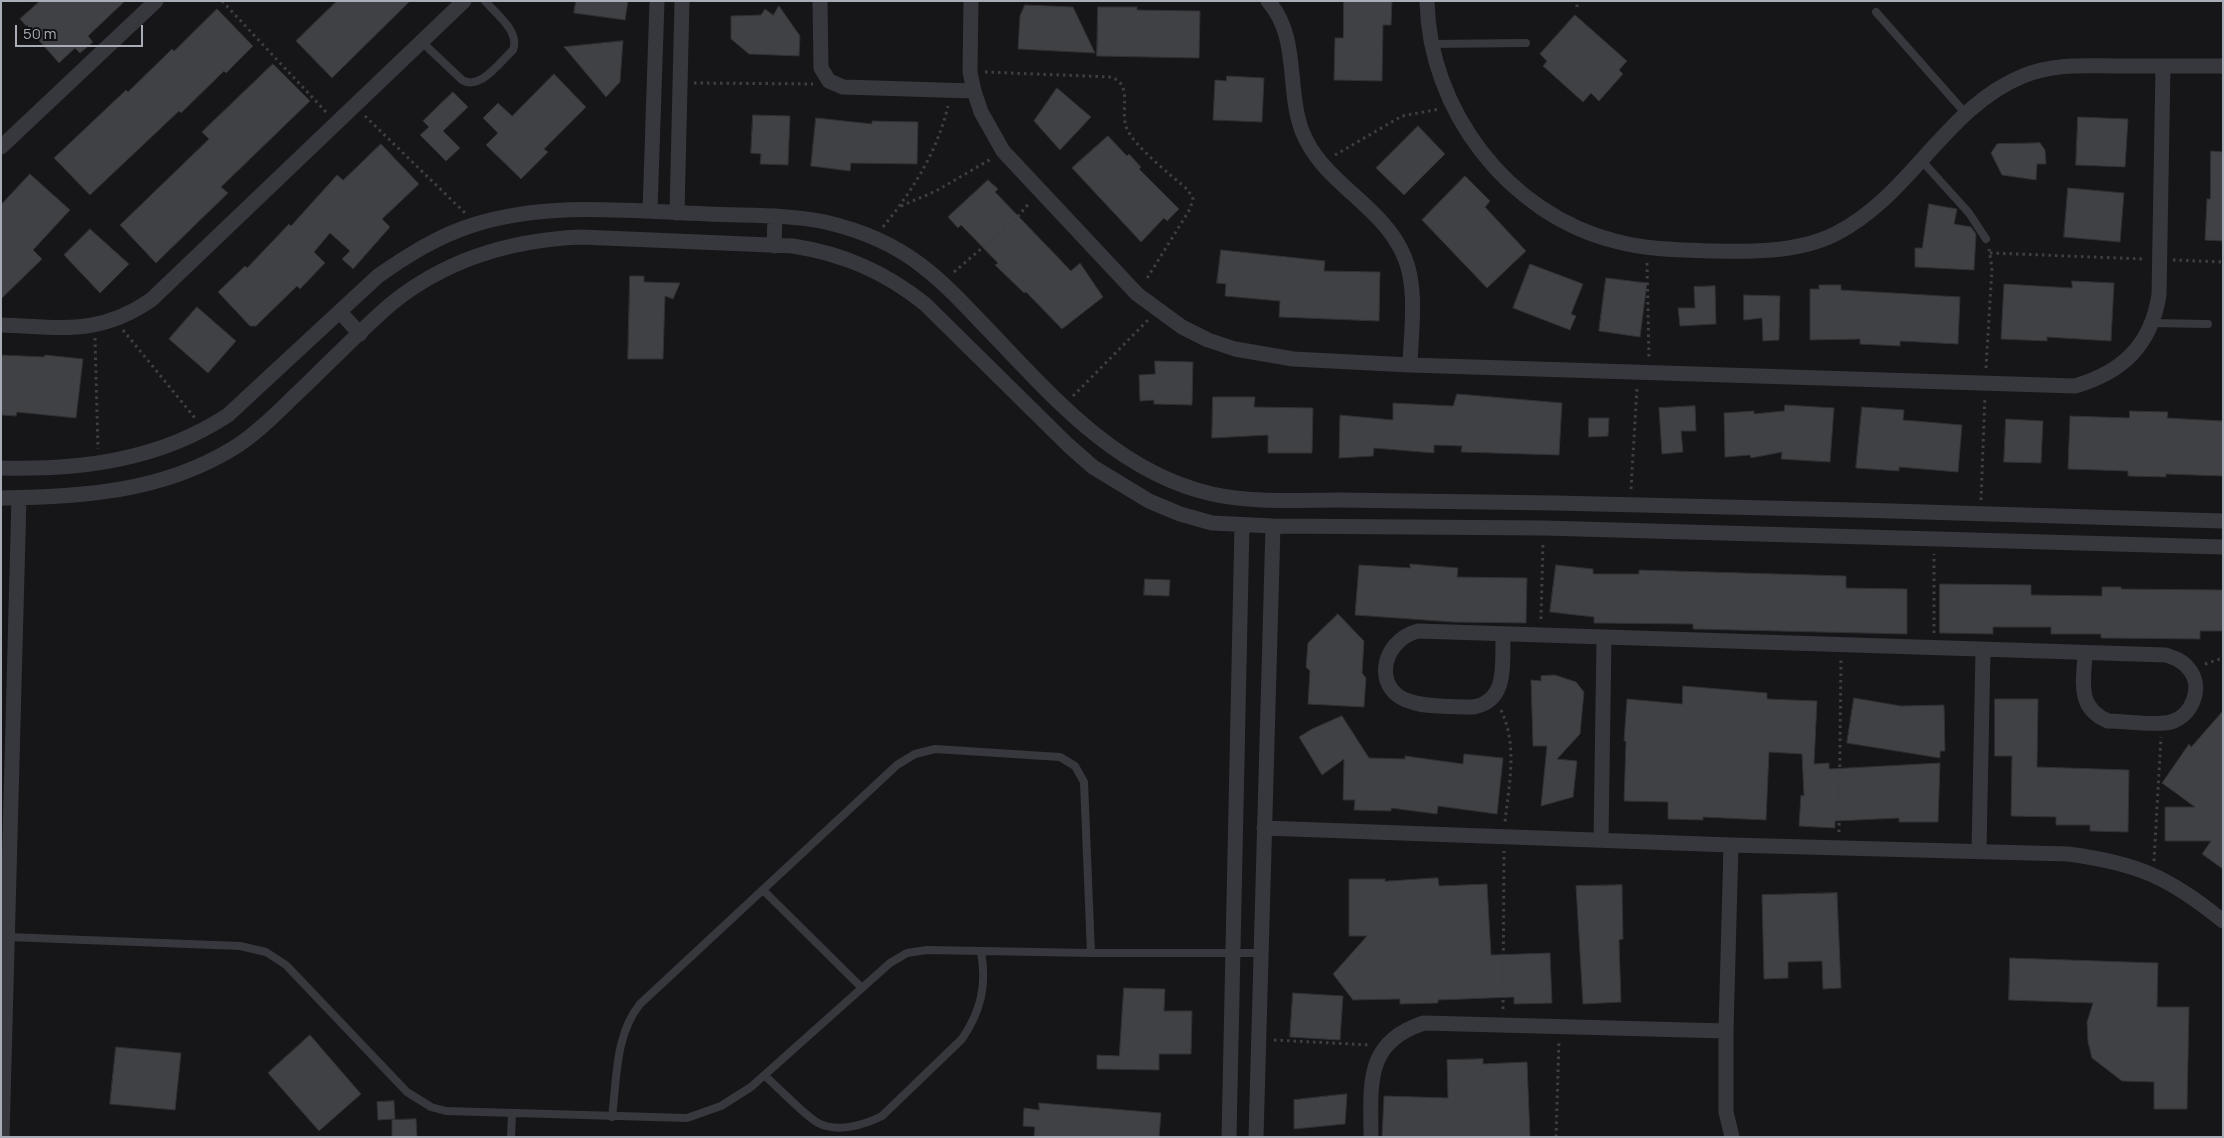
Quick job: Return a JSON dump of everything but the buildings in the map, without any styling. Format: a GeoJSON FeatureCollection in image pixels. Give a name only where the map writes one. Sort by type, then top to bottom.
{"type":"FeatureCollection","features":[{"type":"Feature","properties":{"kind":"street"},"geometry":{"type":"LineString","coordinates":[[1,147],[156,1]]}},
{"type":"Feature","properties":{"kind":"street"},"geometry":{"type":"LineString","coordinates":[[1,325],[95,326],[115,320],[150,300],[464,1]]}},
{"type":"Feature","properties":{"kind":"street"},"geometry":{"type":"LineString","coordinates":[[650,211],[657,1]]}},
{"type":"Feature","properties":{"kind":"street"},"geometry":{"type":"LineString","coordinates":[[677,213],[682,1]]}},
{"type":"Feature","properties":{"kind":"street"},"geometry":{"type":"LineString","coordinates":[[820,1],[821,68],[824,76],[836,84],[843,87],[974,91]]}},
{"type":"Feature","properties":{"kind":"street"},"geometry":{"type":"LineString","coordinates":[[971,1],[970,72],[974,91],[991,132],[1003,151],[1040,191],[1138,294],[1157,311],[1208,340],[1264,356],[1410,365],[2075,386],[2108,374],[2122,364],[2145,338],[2152,323],[2159,295],[2163,66]]}},
{"type":"Feature","properties":{"kind":"street"},"geometry":{"type":"LineString","coordinates":[[1268,1],[1284,24],[1296,114],[1302,132],[1320,163],[1394,237],[1405,257],[1411,278],[1410,365]]}},
{"type":"Feature","properties":{"kind":"street"},"geometry":{"type":"LineString","coordinates":[[1427,1],[1431,44],[1440,76],[1453,108],[1470,137],[1491,163],[1514,187],[1545,210],[1578,228],[1614,241],[1647,247],[1730,252],[1803,245],[1835,234],[1864,217],[1890,195],[1966,114],[1993,91],[2024,75],[2058,66],[2223,66]]}},
{"type":"Feature","properties":{"kind":"street"},"geometry":{"type":"LineString","coordinates":[[1,468],[68,466],[153,452],[205,430],[228,415],[378,276],[404,258],[446,236],[476,224],[538,212],[650,211],[775,217],[822,222],[874,238],[899,250],[942,282],[1092,432],[1134,461],[1180,484],[1212,494],[1275,500],[1630,504],[2223,521]]}},
{"type":"Feature","properties":{"kind":"street"},"geometry":{"type":"LineString","coordinates":[[774,246],[775,217]]}},
{"type":"Feature","properties":{"kind":"street"},"geometry":{"type":"LineString","coordinates":[[1,498],[98,493],[126,489],[153,483],[206,462],[255,434],[391,304],[437,273],[488,251],[548,238],[581,237],[774,246],[822,251],[850,259],[902,286],[926,304],[1068,445],[1093,467],[1149,502],[1180,514],[1212,523],[1273,526],[1544,528],[2223,547]]}},
{"type":"Feature","properties":{"kind":"street"},"geometry":{"type":"LineString","coordinates":[[340,312],[360,334]]}},
{"type":"Feature","properties":{"kind":"street"},"geometry":{"type":"LineString","coordinates":[[2,1137],[19,498]]}},
{"type":"Feature","properties":{"kind":"street"},"geometry":{"type":"LineString","coordinates":[[1453,528],[1454,502]]}},
{"type":"Feature","properties":{"kind":"street"},"geometry":{"type":"LineString","coordinates":[[2125,545],[2128,518]]}},
{"type":"Feature","properties":{"kind":"street"},"geometry":{"type":"LineString","coordinates":[[1229,1137],[1242,525]]}},
{"type":"Feature","properties":{"kind":"street"},"geometry":{"type":"LineString","coordinates":[[1256,1137],[1273,526]]}},
{"type":"Feature","properties":{"kind":"street"},"geometry":{"type":"LineString","coordinates":[[1503,634],[1501,684],[1494,698],[1481,706],[1412,702],[1394,690],[1386,670],[1387,659],[1398,640],[1408,634],[1418,632],[1503,634],[1540,635],[2166,655],[2179,660],[2190,670],[2195,682],[2195,695],[2191,707],[2182,717],[2170,722],[2108,721],[2092,712],[2084,695],[2085,653]]}},
{"type":"Feature","properties":{"kind":"street"},"geometry":{"type":"LineString","coordinates":[[1602,840],[1604,638]]}},
{"type":"Feature","properties":{"kind":"street"},"geometry":{"type":"LineString","coordinates":[[1979,852],[1983,650]]}},
{"type":"Feature","properties":{"kind":"street"},"geometry":{"type":"LineString","coordinates":[[1264,828],[1504,835],[1731,845],[2068,854],[2112,860],[2153,874],[2192,895],[2223,921]]}},
{"type":"Feature","properties":{"kind":"street"},"geometry":{"type":"LineString","coordinates":[[1731,845],[1726,1031],[1726,1112],[1732,1137]]}},
{"type":"Feature","properties":{"kind":"street"},"geometry":{"type":"LineString","coordinates":[[1371,1137],[1371,1080],[1374,1067],[1386,1045],[1404,1031],[1424,1023],[1726,1031]]}},
{"type":"Feature","properties":{"kind":"lane"},"geometry":{"type":"LineString","coordinates":[[422,42],[462,80],[467,83],[479,82],[513,50],[514,46],[512,32],[484,1]]}},
{"type":"Feature","properties":{"kind":"lane"},"geometry":{"type":"LineString","coordinates":[[1876,12],[1966,114]]}},
{"type":"Feature","properties":{"kind":"lane"},"geometry":{"type":"LineString","coordinates":[[1431,44],[1526,43]]}},
{"type":"Feature","properties":{"kind":"lane"},"geometry":{"type":"LineString","coordinates":[[1922,161],[1969,213],[1986,239]]}},
{"type":"Feature","properties":{"kind":"lane"},"geometry":{"type":"LineString","coordinates":[[2152,323],[2208,324]]}},
{"type":"Feature","properties":{"kind":"lane"},"geometry":{"type":"LineString","coordinates":[[612,1117],[622,1037],[632,1013],[897,766],[915,754],[934,749],[1060,756],[1075,766],[1084,782],[1090,953]]}},
{"type":"Feature","properties":{"kind":"lane"},"geometry":{"type":"LineString","coordinates":[[763,890],[862,988]]}},
{"type":"Feature","properties":{"kind":"lane"},"geometry":{"type":"LineString","coordinates":[[8,937],[240,946],[266,952],[286,965],[397,1083],[418,1100],[446,1111],[688,1118],[721,1106],[765,1076],[890,963],[908,953],[927,950],[1090,953],[1260,953]]}},
{"type":"Feature","properties":{"kind":"lane"},"geometry":{"type":"LineString","coordinates":[[765,1076],[818,1123],[845,1127],[864,1124],[882,1116],[962,1039],[971,1026],[982,998],[984,983],[982,952]]}},
{"type":"Feature","properties":{"kind":"lane"},"geometry":{"type":"LineString","coordinates":[[511,1137],[512,1114]]}},
{"type":"Feature","properties":{"kind":"path"},"geometry":{"type":"LineString","coordinates":[[222,1],[337,123]]}},
{"type":"Feature","properties":{"kind":"path"},"geometry":{"type":"LineString","coordinates":[[1577,1],[1577,6]]}},
{"type":"Feature","properties":{"kind":"path"},"geometry":{"type":"LineString","coordinates":[[970,72],[1111,77],[1122,84],[1124,90],[1124,118],[1129,133],[1188,190],[1193,199],[1190,209],[1138,294]]}},
{"type":"Feature","properties":{"kind":"path"},"geometry":{"type":"LineString","coordinates":[[680,83],[836,84]]}},
{"type":"Feature","properties":{"kind":"path"},"geometry":{"type":"LineString","coordinates":[[874,238],[919,180],[944,122],[952,91]]}},
{"type":"Feature","properties":{"kind":"path"},"geometry":{"type":"LineString","coordinates":[[355,106],[476,224]]}},
{"type":"Feature","properties":{"kind":"path"},"geometry":{"type":"LineString","coordinates":[[1320,163],[1402,116],[1453,108]]}},
{"type":"Feature","properties":{"kind":"path"},"geometry":{"type":"LineString","coordinates":[[900,206],[945,186],[1003,151]]}},
{"type":"Feature","properties":{"kind":"path"},"geometry":{"type":"LineString","coordinates":[[942,282],[1015,220],[1040,191]]}},
{"type":"Feature","properties":{"kind":"path"},"geometry":{"type":"LineString","coordinates":[[1630,504],[1643,372],[1647,247]]}},
{"type":"Feature","properties":{"kind":"path"},"geometry":{"type":"LineString","coordinates":[[1990,254],[2223,262]]}},
{"type":"Feature","properties":{"kind":"path"},"geometry":{"type":"LineString","coordinates":[[1064,406],[1157,311]]}},
{"type":"Feature","properties":{"kind":"path"},"geometry":{"type":"LineString","coordinates":[[115,320],[205,430]]}},
{"type":"Feature","properties":{"kind":"path"},"geometry":{"type":"LineString","coordinates":[[95,326],[98,462]]}},
{"type":"Feature","properties":{"kind":"path"},"geometry":{"type":"LineString","coordinates":[[1540,635],[1544,528]]}},
{"type":"Feature","properties":{"kind":"path"},"geometry":{"type":"LineString","coordinates":[[1934,540],[1934,648]]}},
{"type":"Feature","properties":{"kind":"path"},"geometry":{"type":"LineString","coordinates":[[1839,848],[1841,645]]}},
{"type":"Feature","properties":{"kind":"path"},"geometry":{"type":"LineString","coordinates":[[1494,698],[1508,724],[1511,739],[1504,835],[1503,1025]]}},
{"type":"Feature","properties":{"kind":"path"},"geometry":{"type":"LineString","coordinates":[[2153,874],[2162,722]]}},
{"type":"Feature","properties":{"kind":"path"},"geometry":{"type":"LineString","coordinates":[[1556,1137],[1560,1026]]}},
{"type":"Feature","properties":{"kind":"path"},"geometry":{"type":"LineString","coordinates":[[1258,1039],[1386,1045]]}}]}
